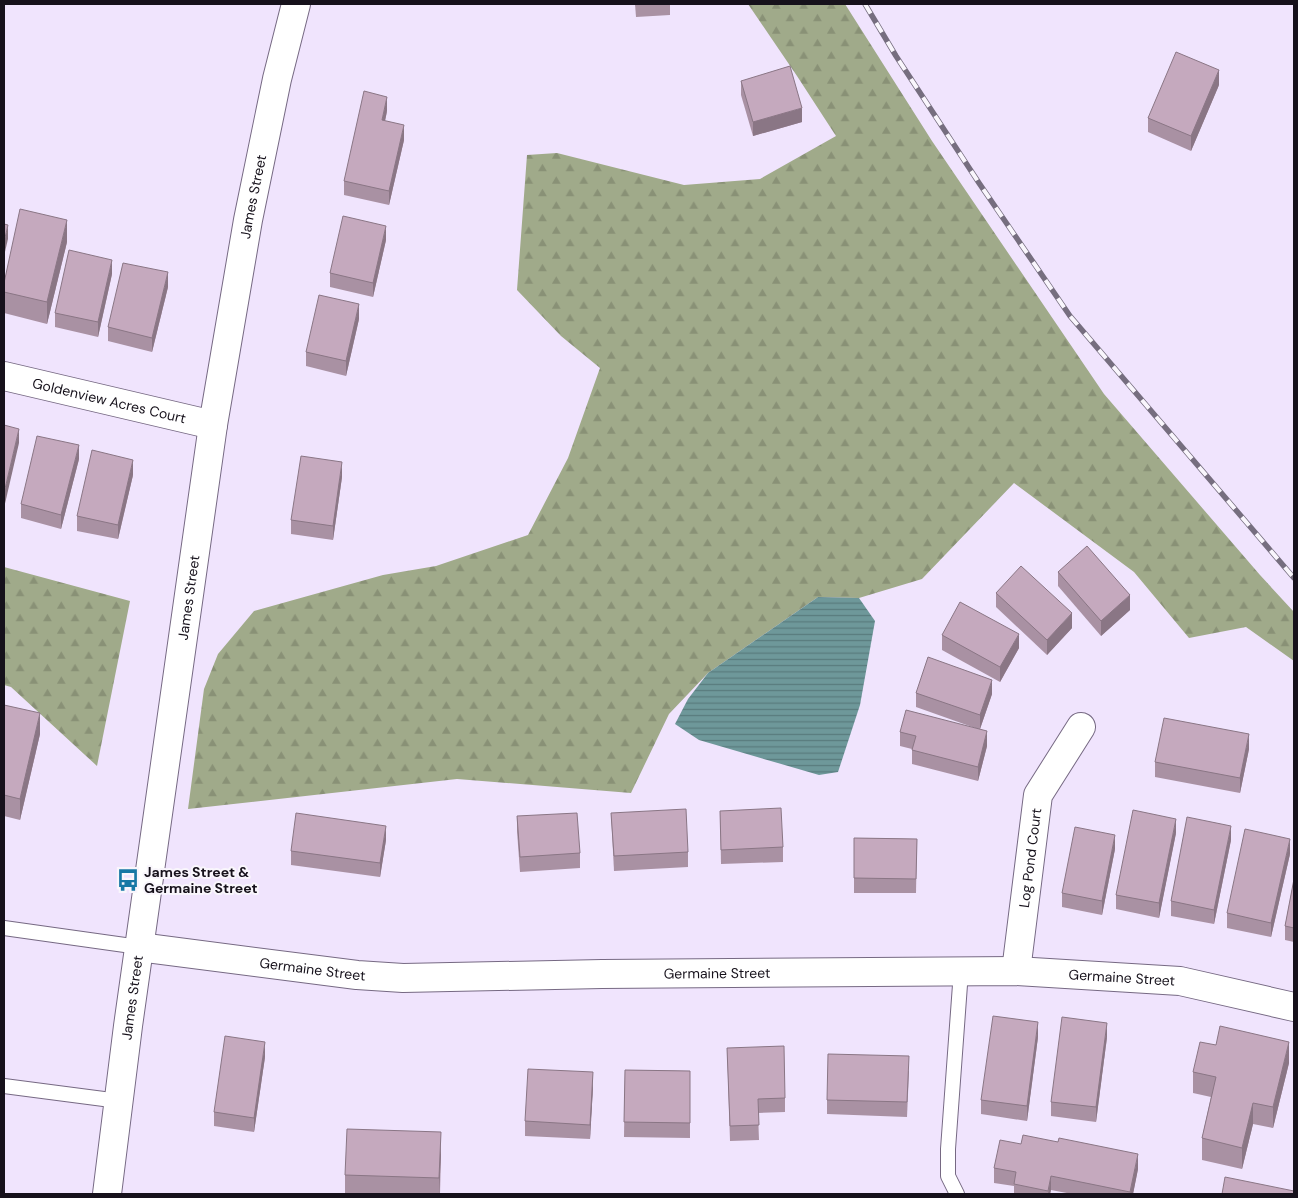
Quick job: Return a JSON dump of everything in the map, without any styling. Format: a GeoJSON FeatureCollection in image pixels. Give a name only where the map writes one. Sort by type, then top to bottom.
{"type":"FeatureCollection","features":[{"type":"Feature","properties":{"kind":"street","name":"James Street"},"geometry":{"type":"LineString","coordinates":[[107,1194],[213,425],[248,220],[277,79],[296,4]]}},
{"type":"Feature","properties":{"kind":"street","name":"Goldenview Acres Court"},"geometry":{"type":"LineString","coordinates":[[4,376],[213,425]]}},
{"type":"Feature","properties":{"kind":"street","name":"Log Pond Court"},"geometry":{"type":"LineString","coordinates":[[1016,971],[1038,795],[1081,727]]}},
{"type":"Feature","properties":{"kind":"street","name":"Germaine Street"},"geometry":{"type":"LineString","coordinates":[[140,947],[357,975],[403,978],[602,974],[1016,971],[1180,981],[1294,1007]]}},
{"type":"Feature","properties":{"kind":"lane"},"geometry":{"type":"LineString","coordinates":[[4,928],[140,947]]}},
{"type":"Feature","properties":{"kind":"lane"},"geometry":{"type":"LineString","coordinates":[[957,1194],[948,1176],[948,1149],[961,971]]}},
{"type":"Feature","properties":{"kind":"lane"},"geometry":{"type":"LineString","coordinates":[[4,1086],[119,1101]]}},
{"type":"Feature","properties":{"kind":"green space"},"geometry":{"type":"Polygon","coordinates":[[[748,4],[845,4],[932,141],[1104,394],[1294,612],[1294,661],[1246,627],[1189,638],[1134,572],[1014,483],[922,579],[859,598],[818,597],[708,673],[669,714],[631,793],[457,779],[188,809],[204,689],[218,654],[254,611],[383,575],[436,566],[528,535],[568,458],[600,368],[561,336],[517,290],[527,155],[557,153],[684,185],[760,179],[836,136],[748,4]]]}},
{"type":"Feature","properties":{"kind":"green space"},"geometry":{"type":"Polygon","coordinates":[[[4,567],[130,601],[97,766],[11,687],[4,685],[4,567]]]}},
{"type":"Feature","properties":{"kind":"shaded area"},"geometry":{"type":"Polygon","coordinates":[[[818,597],[859,598],[875,621],[860,705],[838,772],[819,775],[699,740],[675,724],[688,699],[708,673],[818,597]]]}},
{"type":"Feature","properties":{"kind":"building"},"geometry":{"type":"Polygon","coordinates":[[[1176,52],[1219,70],[1191,136],[1148,118],[1176,52]]]}},
{"type":"Feature","properties":{"kind":"building"},"geometry":{"type":"Polygon","coordinates":[[[790,66],[802,108],[753,122],[741,81],[790,66]]]}},
{"type":"Feature","properties":{"kind":"building"},"geometry":{"type":"Polygon","coordinates":[[[364,91],[387,97],[382,120],[404,125],[389,191],[344,181],[364,91]]]}},
{"type":"Feature","properties":{"kind":"building"},"geometry":{"type":"Polygon","coordinates":[[[20,209],[67,220],[47,302],[4,292],[4,283],[20,209]]]}},
{"type":"Feature","properties":{"kind":"building"},"geometry":{"type":"Polygon","coordinates":[[[343,216],[386,226],[373,283],[330,273],[343,216]]]}},
{"type":"Feature","properties":{"kind":"building"},"geometry":{"type":"Polygon","coordinates":[[[4,224],[8,225],[4,242],[4,224]]]}},
{"type":"Feature","properties":{"kind":"building"},"geometry":{"type":"Polygon","coordinates":[[[69,250],[112,260],[98,322],[55,313],[69,250]]]}},
{"type":"Feature","properties":{"kind":"building"},"geometry":{"type":"Polygon","coordinates":[[[123,263],[168,272],[152,338],[108,327],[123,263]]]}},
{"type":"Feature","properties":{"kind":"building"},"geometry":{"type":"Polygon","coordinates":[[[319,295],[359,304],[346,361],[306,352],[319,295]]]}},
{"type":"Feature","properties":{"kind":"building"},"geometry":{"type":"Polygon","coordinates":[[[4,425],[19,429],[4,493],[4,425]]]}},
{"type":"Feature","properties":{"kind":"building"},"geometry":{"type":"Polygon","coordinates":[[[37,436],[79,445],[61,515],[21,504],[37,436]]]}},
{"type":"Feature","properties":{"kind":"building"},"geometry":{"type":"Polygon","coordinates":[[[92,450],[133,460],[118,525],[77,516],[92,450]]]}},
{"type":"Feature","properties":{"kind":"building"},"geometry":{"type":"Polygon","coordinates":[[[301,456],[342,462],[333,526],[291,520],[301,456]]]}},
{"type":"Feature","properties":{"kind":"building"},"geometry":{"type":"Polygon","coordinates":[[[1087,546],[1130,595],[1101,621],[1058,572],[1087,546]]]}},
{"type":"Feature","properties":{"kind":"building"},"geometry":{"type":"Polygon","coordinates":[[[1021,566],[1072,613],[1047,640],[996,593],[1021,566]]]}},
{"type":"Feature","properties":{"kind":"building"},"geometry":{"type":"Polygon","coordinates":[[[960,602],[1019,634],[1000,667],[942,635],[960,602]]]}},
{"type":"Feature","properties":{"kind":"building"},"geometry":{"type":"Polygon","coordinates":[[[928,657],[992,680],[980,715],[916,693],[928,657]]]}},
{"type":"Feature","properties":{"kind":"building"},"geometry":{"type":"Polygon","coordinates":[[[4,705],[40,713],[20,799],[4,795],[4,705]]]}},
{"type":"Feature","properties":{"kind":"building"},"geometry":{"type":"Polygon","coordinates":[[[906,710],[987,731],[978,767],[912,750],[916,736],[900,732],[906,710]]]}},
{"type":"Feature","properties":{"kind":"building"},"geometry":{"type":"Polygon","coordinates":[[[1164,718],[1249,734],[1240,778],[1155,762],[1164,718]]]}},
{"type":"Feature","properties":{"kind":"building"},"geometry":{"type":"Polygon","coordinates":[[[781,808],[783,847],[721,850],[720,811],[781,808]]]}},
{"type":"Feature","properties":{"kind":"building"},"geometry":{"type":"Polygon","coordinates":[[[686,809],[688,852],[614,856],[611,813],[686,809]]]}},
{"type":"Feature","properties":{"kind":"building"},"geometry":{"type":"Polygon","coordinates":[[[1133,810],[1176,819],[1159,903],[1116,895],[1133,810]]]}},
{"type":"Feature","properties":{"kind":"building"},"geometry":{"type":"Polygon","coordinates":[[[296,813],[386,826],[380,863],[291,851],[296,813]]]}},
{"type":"Feature","properties":{"kind":"building"},"geometry":{"type":"Polygon","coordinates":[[[577,813],[580,853],[520,857],[517,816],[577,813]]]}},
{"type":"Feature","properties":{"kind":"building"},"geometry":{"type":"Polygon","coordinates":[[[1187,817],[1231,826],[1214,910],[1171,901],[1187,817]]]}},
{"type":"Feature","properties":{"kind":"building"},"geometry":{"type":"Polygon","coordinates":[[[1075,827],[1115,835],[1102,901],[1062,893],[1075,827]]]}},
{"type":"Feature","properties":{"kind":"building"},"geometry":{"type":"Polygon","coordinates":[[[1245,829],[1290,839],[1271,923],[1227,913],[1245,829]]]}},
{"type":"Feature","properties":{"kind":"building"},"geometry":{"type":"Polygon","coordinates":[[[854,838],[917,839],[916,879],[854,878],[854,838]]]}},
{"type":"Feature","properties":{"kind":"building"},"geometry":{"type":"Polygon","coordinates":[[[1294,879],[1294,928],[1285,926],[1294,879]]]}},
{"type":"Feature","properties":{"kind":"building"},"geometry":{"type":"Polygon","coordinates":[[[993,1016],[1038,1022],[1027,1106],[981,1100],[993,1016]]]}},
{"type":"Feature","properties":{"kind":"building"},"geometry":{"type":"Polygon","coordinates":[[[1062,1017],[1107,1023],[1096,1107],[1051,1102],[1062,1017]]]}},
{"type":"Feature","properties":{"kind":"building"},"geometry":{"type":"Polygon","coordinates":[[[1220,1026],[1289,1042],[1273,1107],[1253,1103],[1242,1148],[1202,1138],[1216,1077],[1193,1072],[1200,1042],[1216,1045],[1220,1026]]]}},
{"type":"Feature","properties":{"kind":"building"},"geometry":{"type":"Polygon","coordinates":[[[225,1036],[265,1042],[254,1118],[214,1112],[225,1036]]]}},
{"type":"Feature","properties":{"kind":"building"},"geometry":{"type":"Polygon","coordinates":[[[784,1046],[785,1098],[758,1099],[759,1125],[730,1126],[727,1048],[784,1046]]]}},
{"type":"Feature","properties":{"kind":"building"},"geometry":{"type":"Polygon","coordinates":[[[828,1054],[909,1056],[907,1102],[827,1100],[828,1054]]]}},
{"type":"Feature","properties":{"kind":"building"},"geometry":{"type":"Polygon","coordinates":[[[528,1069],[593,1072],[590,1125],[525,1121],[528,1069]]]}},
{"type":"Feature","properties":{"kind":"building"},"geometry":{"type":"Polygon","coordinates":[[[625,1070],[690,1071],[690,1123],[624,1122],[625,1070]]]}},
{"type":"Feature","properties":{"kind":"building"},"geometry":{"type":"Polygon","coordinates":[[[347,1129],[441,1132],[439,1178],[345,1175],[347,1129]]]}},
{"type":"Feature","properties":{"kind":"building"},"geometry":{"type":"Polygon","coordinates":[[[1023,1135],[1058,1142],[1059,1138],[1138,1154],[1130,1192],[1051,1176],[1048,1191],[1014,1184],[1016,1172],[994,1168],[1000,1140],[1021,1144],[1023,1135]]]}},
{"type":"Feature","properties":{"kind":"building"},"geometry":{"type":"Polygon","coordinates":[[[1225,1177],[1294,1191],[1294,1194],[1222,1194],[1225,1177]]]}},
{"type":"Feature","properties":{"kind":"railway"},"geometry":{"type":"LineString","coordinates":[[865,4],[896,56],[979,183],[1070,316],[1294,578]]}},
{"type":"Feature","properties":{"kind":"place","name":"James Street & Germaine Street"},"geometry":{"type":"Point","coordinates":[128,880]}}]}
